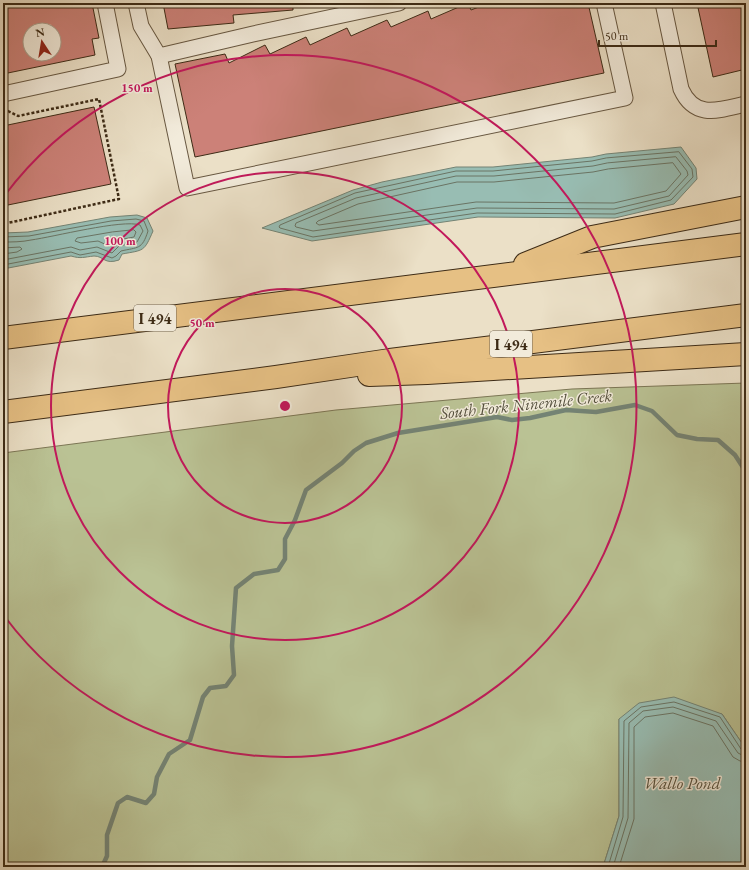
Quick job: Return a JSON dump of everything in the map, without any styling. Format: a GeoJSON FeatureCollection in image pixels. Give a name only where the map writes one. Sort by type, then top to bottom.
{"type":"FeatureCollection","features":[{"type":"Feature","properties":{"kind":"highway"},"geometry":{"type":"LineString","coordinates":[[499,275],[592,237],[746,207]]}},
{"type":"Feature","properties":{"kind":"highway","name":"I 494"},"geometry":{"type":"LineString","coordinates":[[3,338],[746,244]]}},
{"type":"Feature","properties":{"kind":"highway","name":"I 494"},"geometry":{"type":"LineString","coordinates":[[3,412],[276,377],[390,360],[746,315]]}},
{"type":"Feature","properties":{"kind":"highway"},"geometry":{"type":"LineString","coordinates":[[276,377],[427,373],[746,354]]}},
{"type":"Feature","properties":{"kind":"lane"},"geometry":{"type":"LineString","coordinates":[[3,94],[118,69],[105,3]]}},
{"type":"Feature","properties":{"kind":"lane"},"geometry":{"type":"LineString","coordinates":[[136,3],[141,26],[158,56],[187,188],[625,98],[604,3]]}},
{"type":"Feature","properties":{"kind":"lane"},"geometry":{"type":"LineString","coordinates":[[158,56],[399,3]]}},
{"type":"Feature","properties":{"kind":"lane"},"geometry":{"type":"LineString","coordinates":[[663,3],[681,89],[685,99],[693,106],[703,111],[713,111],[746,104]]}},
{"type":"Feature","properties":{"kind":"path"},"geometry":{"type":"LineString","coordinates":[[3,112],[8,111],[18,116],[99,99],[119,199],[3,224]]}},
{"type":"Feature","properties":{"kind":"green space"},"geometry":{"type":"Polygon","coordinates":[[[746,383],[746,749],[722,714],[619,719],[619,816],[603,867],[3,867],[3,453],[336,410],[572,389],[746,383]]]}},
{"type":"Feature","properties":{"kind":"water"},"geometry":{"type":"Polygon","coordinates":[[[681,147],[696,168],[697,179],[674,204],[615,218],[478,217],[312,241],[262,228],[353,190],[382,182],[456,167],[493,167],[681,147]]]}},
{"type":"Feature","properties":{"kind":"water"},"geometry":{"type":"Polygon","coordinates":[[[137,215],[147,218],[153,231],[142,249],[135,252],[122,254],[119,260],[107,261],[97,256],[80,258],[71,256],[3,269],[3,233],[28,232],[110,217],[137,215]]]}},
{"type":"Feature","properties":{"kind":"water","name":"Wallo Pond"},"geometry":{"type":"Polygon","coordinates":[[[674,697],[722,714],[746,749],[746,867],[603,867],[619,816],[619,719],[639,703],[674,697]]]}},
{"type":"Feature","properties":{"kind":"building"},"geometry":{"type":"Polygon","coordinates":[[[3,3],[92,3],[99,38],[92,39],[95,55],[62,62],[62,22],[22,22],[22,62],[61,62],[3,74],[3,3]]]}},
{"type":"Feature","properties":{"kind":"building"},"geometry":{"type":"Polygon","coordinates":[[[163,3],[293,3],[293,10],[233,15],[234,23],[168,29],[163,3]]]}},
{"type":"Feature","properties":{"kind":"building"},"geometry":{"type":"Polygon","coordinates":[[[468,3],[471,10],[489,3],[588,3],[604,73],[195,157],[175,64],[225,54],[229,63],[265,45],[270,54],[306,37],[310,45],[347,28],[351,36],[387,20],[391,27],[428,11],[431,19],[468,3]]]}},
{"type":"Feature","properties":{"kind":"building"},"geometry":{"type":"Polygon","coordinates":[[[697,3],[746,3],[746,69],[713,77],[697,3]]]}},
{"type":"Feature","properties":{"kind":"building"},"geometry":{"type":"Polygon","coordinates":[[[94,107],[111,184],[3,206],[3,126],[94,107]]]}},
{"type":"Feature","properties":{"kind":"waterway","name":"South Fork Ninemile Creek"},"geometry":{"type":"LineString","coordinates":[[102,867],[107,856],[107,835],[118,803],[127,797],[146,803],[154,794],[157,777],[169,754],[190,740],[203,697],[210,688],[226,686],[234,675],[232,646],[236,588],[254,574],[278,570],[285,559],[285,539],[295,520],[306,490],[366,443],[398,433],[497,417],[512,420],[530,418],[566,410],[596,412],[635,405],[652,411],[677,435],[697,439],[718,440],[735,455],[746,472]]}}]}
